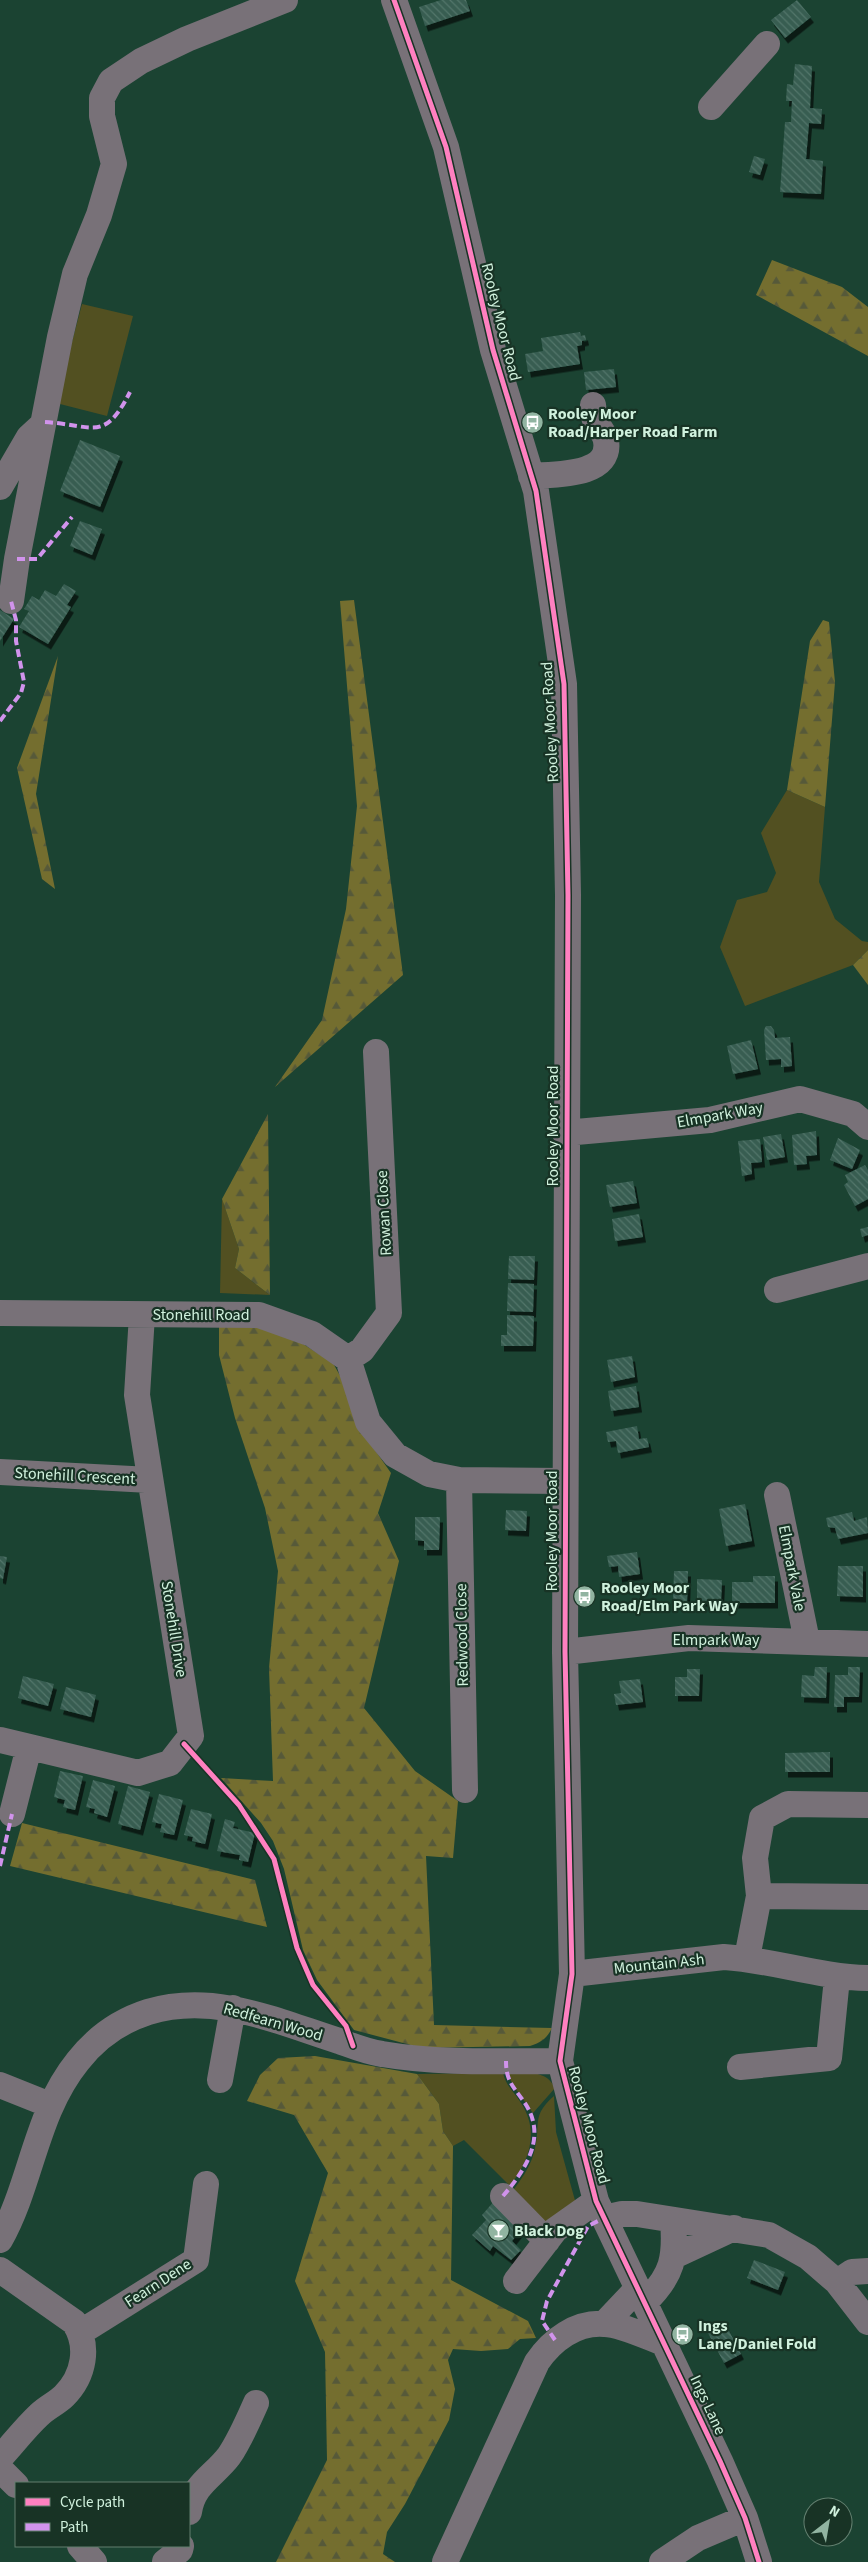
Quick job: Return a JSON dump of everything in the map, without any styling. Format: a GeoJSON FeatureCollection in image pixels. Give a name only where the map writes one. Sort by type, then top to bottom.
{"type":"FeatureCollection","features":[{"type":"Feature","properties":{"kind":"street"},"geometry":{"type":"LineString","coordinates":[[11,601],[24,522],[45,422],[60,337],[76,274],[99,215],[114,164],[102,116],[102,98],[111,81],[159,52],[285,0]]}},
{"type":"Feature","properties":{"kind":"street","name":"Rooley Moor Road"},"geometry":{"type":"LineString","coordinates":[[394,0],[446,148],[493,350],[536,491],[564,684],[568,895],[565,1133],[568,1307],[564,1481],[565,1652],[572,1974],[560,2061],[600,2210],[626,2263]]}},
{"type":"Feature","properties":{"kind":"street"},"geometry":{"type":"LineString","coordinates":[[711,107],[767,44]]}},
{"type":"Feature","properties":{"kind":"street"},"geometry":{"type":"LineString","coordinates":[[531,476],[572,473],[592,468],[600,459],[606,449],[606,439],[594,420],[593,405]]}},
{"type":"Feature","properties":{"kind":"street"},"geometry":{"type":"LineString","coordinates":[[0,487],[30,437],[45,422]]}},
{"type":"Feature","properties":{"kind":"street"},"geometry":{"type":"LineString","coordinates":[[0,496],[10,514],[24,522]]}},
{"type":"Feature","properties":{"kind":"street","name":"Rowan Close"},"geometry":{"type":"LineString","coordinates":[[348,1359],[362,1350],[389,1313],[376,1052]]}},
{"type":"Feature","properties":{"kind":"street","name":"Elmpark Way"},"geometry":{"type":"LineString","coordinates":[[565,1133],[710,1120],[800,1099],[852,1114],[868,1126]]}},
{"type":"Feature","properties":{"kind":"street"},"geometry":{"type":"LineString","coordinates":[[777,1290],[868,1266]]}},
{"type":"Feature","properties":{"kind":"street","name":"Stonehill Road"},"geometry":{"type":"LineString","coordinates":[[0,1313],[259,1315],[312,1334],[348,1359]]}},
{"type":"Feature","properties":{"kind":"street","name":"Stonehill Drive"},"geometry":{"type":"LineString","coordinates":[[0,1740],[138,1773],[170,1763],[191,1736],[136,1395],[142,1315]]}},
{"type":"Feature","properties":{"kind":"street"},"geometry":{"type":"LineString","coordinates":[[348,1359],[368,1422],[395,1455],[429,1474],[459,1480],[564,1481]]}},
{"type":"Feature","properties":{"kind":"street","name":"Stonehill Crescent"},"geometry":{"type":"LineString","coordinates":[[0,1472],[150,1480]]}},
{"type":"Feature","properties":{"kind":"street","name":"Redwood Close"},"geometry":{"type":"LineString","coordinates":[[459,1480],[465,1790]]}},
{"type":"Feature","properties":{"kind":"street","name":"Elmpark Vale"},"geometry":{"type":"LineString","coordinates":[[777,1495],[807,1641]]}},
{"type":"Feature","properties":{"kind":"street","name":"Elmpark Way"},"geometry":{"type":"LineString","coordinates":[[565,1652],[689,1638],[868,1644]]}},
{"type":"Feature","properties":{"kind":"street"},"geometry":{"type":"LineString","coordinates":[[12,1814],[29,1747]]}},
{"type":"Feature","properties":{"kind":"street"},"geometry":{"type":"LineString","coordinates":[[747,1958],[759,1896],[755,1858],[762,1818],[788,1804],[868,1805]]}},
{"type":"Feature","properties":{"kind":"street"},"geometry":{"type":"LineString","coordinates":[[759,1896],[868,1898]]}},
{"type":"Feature","properties":{"kind":"street","name":"Mountain Ash"},"geometry":{"type":"LineString","coordinates":[[572,1974],[724,1957],[747,1958],[837,1978],[868,1978]]}},
{"type":"Feature","properties":{"kind":"street"},"geometry":{"type":"LineString","coordinates":[[740,2067],[829,2058],[837,1978]]}},
{"type":"Feature","properties":{"kind":"street","name":"Redfearn Wood"},"geometry":{"type":"LineString","coordinates":[[0,2240],[16,2202],[50,2106],[77,2061],[96,2040],[129,2018],[170,2006],[205,2004],[233,2008],[380,2054],[439,2062],[560,2061]]}},
{"type":"Feature","properties":{"kind":"street"},"geometry":{"type":"LineString","coordinates":[[220,2080],[233,2008]]}},
{"type":"Feature","properties":{"kind":"street"},"geometry":{"type":"LineString","coordinates":[[0,2085],[50,2106]]}},
{"type":"Feature","properties":{"kind":"street","name":"Fearn Dene"},"geometry":{"type":"LineString","coordinates":[[81,2332],[196,2260],[206,2184]]}},
{"type":"Feature","properties":{"kind":"street"},"geometry":{"type":"LineString","coordinates":[[503,2196],[546,2241]]}},
{"type":"Feature","properties":{"kind":"street"},"geometry":{"type":"LineString","coordinates":[[516,2281],[555,2230],[600,2210],[622,2214],[637,2214],[769,2235],[808,2257],[837,2282],[868,2322]]}},
{"type":"Feature","properties":{"kind":"street"},"geometry":{"type":"LineString","coordinates":[[605,2323],[663,2279],[674,2256],[673,2220]]}},
{"type":"Feature","properties":{"kind":"street"},"geometry":{"type":"LineString","coordinates":[[674,2256],[734,2228]]}},
{"type":"Feature","properties":{"kind":"street","name":"Ings Lane"},"geometry":{"type":"LineString","coordinates":[[626,2263],[666,2344],[745,2518],[759,2562]]}},
{"type":"Feature","properties":{"kind":"street"},"geometry":{"type":"LineString","coordinates":[[0,2270],[64,2313],[81,2332],[84,2353],[81,2370],[74,2385],[63,2397],[40,2414],[0,2458]]}},
{"type":"Feature","properties":{"kind":"street"},"geometry":{"type":"LineString","coordinates":[[837,2282],[852,2272],[868,2271]]}},
{"type":"Feature","properties":{"kind":"street"},"geometry":{"type":"LineString","coordinates":[[445,2562],[536,2362],[545,2349],[567,2333],[593,2324],[605,2323],[666,2344]]}},
{"type":"Feature","properties":{"kind":"street"},"geometry":{"type":"LineString","coordinates":[[190,2503],[204,2480],[227,2459],[245,2411]]}},
{"type":"Feature","properties":{"kind":"street"},"geometry":{"type":"LineString","coordinates":[[0,2469],[15,2484]]}},
{"type":"Feature","properties":{"kind":"street"},"geometry":{"type":"LineString","coordinates":[[662,2562],[698,2538],[745,2518]]}},
{"type":"Feature","properties":{"kind":"street"},"geometry":{"type":"LineString","coordinates":[[81,2547],[94,2562]]}},
{"type":"Feature","properties":{"kind":"street"},"geometry":{"type":"LineString","coordinates":[[165,2562],[180,2550],[181,2547]]}},
{"type":"Feature","properties":{"kind":"shaded area"},"geometry":{"type":"Polygon","coordinates":[[[82,304],[133,316],[107,416],[56,403],[82,304]]]}},
{"type":"Feature","properties":{"kind":"shaded area"},"geometry":{"type":"Polygon","coordinates":[[[787,790],[825,807],[819,882],[835,919],[862,941],[868,942],[868,950],[853,965],[745,1006],[720,947],[737,900],[767,892],[776,873],[761,833],[787,790]]]}},
{"type":"Feature","properties":{"kind":"shaded area"},"geometry":{"type":"Polygon","coordinates":[[[222,1199],[239,1249],[235,1268],[270,1295],[220,1293],[222,1199]]]}},
{"type":"Feature","properties":{"kind":"shaded area"},"geometry":{"type":"Polygon","coordinates":[[[503,2073],[508,2085],[527,2114],[531,2135],[527,2156],[510,2186],[464,2140],[453,2146],[443,2131],[439,2104],[417,2074],[503,2073]]]}},
{"type":"Feature","properties":{"kind":"shaded area"},"geometry":{"type":"Polygon","coordinates":[[[508,2073],[535,2073],[546,2078],[555,2088],[533,2113],[508,2073]]]}},
{"type":"Feature","properties":{"kind":"shaded area"},"geometry":{"type":"Polygon","coordinates":[[[554,2096],[556,2132],[576,2204],[544,2224],[514,2189],[524,2175],[534,2154],[539,2115],[554,2096]]]}},
{"type":"Feature","properties":{"kind":"green space"},"geometry":{"type":"Polygon","coordinates":[[[772,260],[842,287],[868,307],[868,356],[756,295],[772,260]]]}},
{"type":"Feature","properties":{"kind":"green space"},"geometry":{"type":"Polygon","coordinates":[[[354,600],[403,975],[275,1087],[322,1020],[346,909],[357,806],[340,601],[354,600]]]}},
{"type":"Feature","properties":{"kind":"green space"},"geometry":{"type":"Polygon","coordinates":[[[823,620],[829,622],[835,682],[825,807],[787,790],[810,641],[823,620]]]}},
{"type":"Feature","properties":{"kind":"green space"},"geometry":{"type":"Polygon","coordinates":[[[58,656],[36,794],[55,889],[42,879],[17,768],[58,656]]]}},
{"type":"Feature","properties":{"kind":"green space"},"geometry":{"type":"Polygon","coordinates":[[[868,950],[868,985],[853,965],[868,950]]]}},
{"type":"Feature","properties":{"kind":"green space"},"geometry":{"type":"Polygon","coordinates":[[[268,1114],[270,1295],[235,1268],[239,1249],[222,1199],[268,1114]]]}},
{"type":"Feature","properties":{"kind":"green space"},"geometry":{"type":"Polygon","coordinates":[[[219,1323],[265,1327],[303,1344],[333,1363],[349,1392],[360,1429],[391,1473],[378,1513],[399,1561],[364,1708],[415,1771],[458,1801],[453,1858],[426,1856],[434,2025],[552,2028],[546,2037],[538,2043],[530,2046],[422,2048],[354,2030],[317,1980],[303,1950],[284,1869],[273,1841],[261,1823],[221,1778],[273,1781],[269,1668],[278,1571],[265,1508],[235,1418],[219,1355],[219,1323]]]}},
{"type":"Feature","properties":{"kind":"green space"},"geometry":{"type":"Polygon","coordinates":[[[22,1823],[255,1880],[267,1927],[10,1866],[22,1823]]]}},
{"type":"Feature","properties":{"kind":"green space"},"geometry":{"type":"Polygon","coordinates":[[[315,2056],[417,2074],[439,2104],[443,2131],[453,2146],[451,2280],[528,2321],[536,2338],[520,2339],[508,2349],[481,2351],[453,2349],[448,2360],[455,2389],[449,2420],[405,2504],[387,2532],[383,2554],[395,2562],[276,2562],[327,2460],[325,2352],[295,2281],[328,2173],[294,2115],[247,2101],[260,2075],[278,2058],[315,2056]]]}},
{"type":"Feature","properties":{"kind":"building"},"geometry":{"type":"Polygon","coordinates":[[[441,0],[466,0],[470,11],[425,26],[419,7],[441,0]]]}},
{"type":"Feature","properties":{"kind":"building"},"geometry":{"type":"Polygon","coordinates":[[[797,0],[811,17],[785,38],[771,20],[797,0]]]}},
{"type":"Feature","properties":{"kind":"building"},"geometry":{"type":"Polygon","coordinates":[[[795,64],[812,66],[810,108],[822,109],[821,124],[809,123],[806,159],[823,161],[821,194],[780,192],[785,122],[791,122],[792,101],[786,101],[787,84],[793,85],[795,64]]]}},
{"type":"Feature","properties":{"kind":"building"},"geometry":{"type":"Polygon","coordinates":[[[754,156],[765,159],[760,175],[749,172],[754,156]]]}},
{"type":"Feature","properties":{"kind":"building"},"geometry":{"type":"Polygon","coordinates":[[[580,332],[581,336],[585,335],[586,340],[582,341],[582,345],[577,346],[580,364],[528,372],[525,354],[543,351],[541,338],[580,332]]]}},
{"type":"Feature","properties":{"kind":"building"},"geometry":{"type":"Polygon","coordinates":[[[614,369],[616,387],[586,390],[584,372],[614,369]]]}},
{"type":"Feature","properties":{"kind":"building"},"geometry":{"type":"Polygon","coordinates":[[[80,440],[120,456],[100,507],[60,491],[80,440]]]}},
{"type":"Feature","properties":{"kind":"building"},"geometry":{"type":"Polygon","coordinates":[[[80,521],[102,529],[92,555],[70,546],[80,521]]]}},
{"type":"Feature","properties":{"kind":"building"},"geometry":{"type":"Polygon","coordinates":[[[64,584],[76,591],[67,605],[71,607],[48,644],[19,627],[29,611],[24,609],[32,596],[39,600],[45,590],[56,596],[64,584]]]}},
{"type":"Feature","properties":{"kind":"building"},"geometry":{"type":"Polygon","coordinates":[[[0,610],[14,619],[0,641],[0,610]]]}},
{"type":"Feature","properties":{"kind":"building"},"geometry":{"type":"Polygon","coordinates":[[[766,1026],[771,1026],[774,1030],[775,1038],[790,1037],[792,1066],[781,1067],[781,1059],[766,1060],[764,1030],[766,1026]]]}},
{"type":"Feature","properties":{"kind":"building"},"geometry":{"type":"Polygon","coordinates":[[[751,1040],[758,1069],[733,1074],[727,1046],[751,1040]]]}},
{"type":"Feature","properties":{"kind":"building"},"geometry":{"type":"Polygon","coordinates":[[[816,1131],[817,1155],[806,1156],[807,1164],[794,1165],[792,1135],[816,1131]]]}},
{"type":"Feature","properties":{"kind":"building"},"geometry":{"type":"Polygon","coordinates":[[[781,1134],[785,1157],[767,1160],[763,1137],[781,1134]]]}},
{"type":"Feature","properties":{"kind":"building"},"geometry":{"type":"Polygon","coordinates":[[[838,1138],[860,1150],[852,1169],[830,1160],[838,1138]]]}},
{"type":"Feature","properties":{"kind":"building"},"geometry":{"type":"Polygon","coordinates":[[[760,1139],[762,1162],[751,1163],[752,1174],[742,1176],[738,1141],[760,1139]]]}},
{"type":"Feature","properties":{"kind":"building"},"geometry":{"type":"Polygon","coordinates":[[[865,1165],[868,1170],[868,1199],[855,1206],[844,1185],[848,1182],[845,1175],[865,1165]]]}},
{"type":"Feature","properties":{"kind":"building"},"geometry":{"type":"Polygon","coordinates":[[[633,1181],[637,1203],[610,1207],[606,1185],[633,1181]]]}},
{"type":"Feature","properties":{"kind":"building"},"geometry":{"type":"Polygon","coordinates":[[[639,1214],[643,1237],[615,1241],[612,1219],[639,1214]]]}},
{"type":"Feature","properties":{"kind":"building"},"geometry":{"type":"Polygon","coordinates":[[[868,1227],[868,1235],[862,1237],[860,1229],[868,1227]]]}},
{"type":"Feature","properties":{"kind":"building"},"geometry":{"type":"Polygon","coordinates":[[[509,1256],[535,1256],[534,1280],[508,1279],[509,1256]]]}},
{"type":"Feature","properties":{"kind":"building"},"geometry":{"type":"Polygon","coordinates":[[[508,1283],[534,1284],[533,1312],[507,1311],[508,1283]]]}},
{"type":"Feature","properties":{"kind":"building"},"geometry":{"type":"Polygon","coordinates":[[[507,1315],[534,1316],[533,1346],[501,1346],[501,1335],[507,1335],[507,1315]]]}},
{"type":"Feature","properties":{"kind":"building"},"geometry":{"type":"Polygon","coordinates":[[[632,1356],[635,1377],[611,1382],[607,1360],[632,1356]]]}},
{"type":"Feature","properties":{"kind":"building"},"geometry":{"type":"Polygon","coordinates":[[[636,1386],[639,1407],[611,1411],[608,1391],[636,1386]]]}},
{"type":"Feature","properties":{"kind":"building"},"geometry":{"type":"Polygon","coordinates":[[[637,1426],[639,1439],[647,1438],[649,1447],[618,1453],[616,1441],[608,1442],[606,1432],[637,1426]]]}},
{"type":"Feature","properties":{"kind":"building"},"geometry":{"type":"Polygon","coordinates":[[[745,1504],[752,1541],[726,1546],[719,1509],[745,1504]]]}},
{"type":"Feature","properties":{"kind":"building"},"geometry":{"type":"Polygon","coordinates":[[[506,1510],[527,1511],[526,1531],[505,1530],[506,1510]]]}},
{"type":"Feature","properties":{"kind":"building"},"geometry":{"type":"Polygon","coordinates":[[[852,1512],[854,1521],[867,1517],[868,1533],[838,1539],[835,1528],[828,1527],[826,1518],[852,1512]]]}},
{"type":"Feature","properties":{"kind":"building"},"geometry":{"type":"Polygon","coordinates":[[[415,1517],[440,1517],[439,1550],[424,1550],[424,1541],[415,1540],[415,1517]]]}},
{"type":"Feature","properties":{"kind":"building"},"geometry":{"type":"Polygon","coordinates":[[[637,1552],[640,1574],[619,1577],[618,1566],[609,1567],[607,1556],[637,1552]]]}},
{"type":"Feature","properties":{"kind":"building"},"geometry":{"type":"Polygon","coordinates":[[[0,1556],[7,1557],[3,1579],[0,1578],[0,1556]]]}},
{"type":"Feature","properties":{"kind":"building"},"geometry":{"type":"Polygon","coordinates":[[[838,1566],[863,1566],[863,1597],[837,1596],[838,1566]]]}},
{"type":"Feature","properties":{"kind":"building"},"geometry":{"type":"Polygon","coordinates":[[[674,1571],[688,1571],[687,1604],[673,1604],[674,1571]]]}},
{"type":"Feature","properties":{"kind":"building"},"geometry":{"type":"Polygon","coordinates":[[[753,1576],[775,1576],[775,1603],[732,1603],[732,1582],[753,1582],[753,1576]]]}},
{"type":"Feature","properties":{"kind":"building"},"geometry":{"type":"Polygon","coordinates":[[[697,1579],[722,1580],[721,1602],[697,1601],[697,1579]]]}},
{"type":"Feature","properties":{"kind":"building"},"geometry":{"type":"Polygon","coordinates":[[[815,1667],[827,1667],[826,1698],[801,1697],[802,1675],[814,1676],[815,1667]]]}},
{"type":"Feature","properties":{"kind":"building"},"geometry":{"type":"Polygon","coordinates":[[[848,1667],[860,1667],[859,1697],[844,1697],[844,1707],[834,1707],[835,1675],[848,1675],[848,1667]]]}},
{"type":"Feature","properties":{"kind":"building"},"geometry":{"type":"Polygon","coordinates":[[[687,1669],[700,1669],[699,1696],[675,1696],[675,1677],[687,1677],[687,1669]]]}},
{"type":"Feature","properties":{"kind":"building"},"geometry":{"type":"Polygon","coordinates":[[[23,1676],[54,1684],[48,1706],[18,1698],[23,1676]]]}},
{"type":"Feature","properties":{"kind":"building"},"geometry":{"type":"Polygon","coordinates":[[[640,1679],[643,1702],[616,1705],[614,1694],[621,1693],[619,1681],[640,1679]]]}},
{"type":"Feature","properties":{"kind":"building"},"geometry":{"type":"Polygon","coordinates":[[[66,1687],[96,1695],[91,1717],[60,1709],[66,1687]]]}},
{"type":"Feature","properties":{"kind":"building"},"geometry":{"type":"Polygon","coordinates":[[[830,1752],[830,1772],[785,1772],[785,1753],[830,1752]]]}},
{"type":"Feature","properties":{"kind":"building"},"geometry":{"type":"Polygon","coordinates":[[[60,1771],[83,1776],[75,1810],[63,1807],[65,1800],[54,1797],[60,1771]]]}},
{"type":"Feature","properties":{"kind":"building"},"geometry":{"type":"Polygon","coordinates":[[[93,1780],[115,1786],[107,1817],[94,1813],[95,1809],[86,1807],[93,1780]]]}},
{"type":"Feature","properties":{"kind":"building"},"geometry":{"type":"Polygon","coordinates":[[[128,1786],[150,1792],[140,1830],[118,1824],[128,1786]]]}},
{"type":"Feature","properties":{"kind":"building"},"geometry":{"type":"Polygon","coordinates":[[[159,1794],[183,1800],[174,1835],[160,1832],[162,1824],[152,1822],[159,1794]]]}},
{"type":"Feature","properties":{"kind":"building"},"geometry":{"type":"Polygon","coordinates":[[[191,1809],[212,1814],[205,1844],[192,1841],[193,1837],[184,1835],[191,1809]]]}},
{"type":"Feature","properties":{"kind":"building"},"geometry":{"type":"Polygon","coordinates":[[[225,1819],[235,1822],[233,1828],[255,1833],[248,1862],[239,1860],[240,1855],[217,1851],[225,1819]]]}},
{"type":"Feature","properties":{"kind":"building","name":"Black Dog"},"geometry":{"type":"Polygon","coordinates":[[[496,2199],[523,2227],[512,2241],[521,2250],[511,2260],[493,2246],[490,2251],[472,2235],[486,2220],[482,2215],[496,2199]]]}},
{"type":"Feature","properties":{"kind":"building"},"geometry":{"type":"Polygon","coordinates":[[[754,2260],[785,2272],[778,2290],[747,2278],[754,2260]]]}},
{"type":"Feature","properties":{"kind":"building"},"geometry":{"type":"Polygon","coordinates":[[[726,2325],[741,2354],[724,2363],[708,2333],[726,2325]]]}},
{"type":"Feature","properties":{"kind":"marked path"},"geometry":{"type":"LineString","coordinates":[[45,422],[87,427],[105,425],[113,419],[130,392]]}},
{"type":"Feature","properties":{"kind":"marked path"},"geometry":{"type":"LineString","coordinates":[[17,559],[37,559],[72,517]]}},
{"type":"Feature","properties":{"kind":"marked path"},"geometry":{"type":"LineString","coordinates":[[0,721],[21,693],[24,682],[16,641],[16,620],[11,601]]}},
{"type":"Feature","properties":{"kind":"marked path"},"geometry":{"type":"LineString","coordinates":[[0,1866],[12,1814]]}},
{"type":"Feature","properties":{"kind":"marked path"},"geometry":{"type":"LineString","coordinates":[[503,2196],[527,2162],[534,2138],[534,2125],[530,2112],[510,2082],[506,2061]]}},
{"type":"Feature","properties":{"kind":"marked path"},"geometry":{"type":"LineString","coordinates":[[555,2340],[542,2321],[547,2301],[588,2226],[604,2218]]}},
{"type":"Feature","properties":{"kind":"cycle path"},"geometry":{"type":"LineString","coordinates":[[394,0],[446,147],[493,350],[536,491],[564,684],[568,895],[565,1652],[572,1974],[560,2061],[596,2201],[720,2461],[745,2518],[759,2562]]}},
{"type":"Feature","properties":{"kind":"cycle path"},"geometry":{"type":"LineString","coordinates":[[184,1744],[239,1805],[274,1859],[297,1948],[313,1985],[346,2026],[353,2046]]}},
{"type":"Feature","properties":{"kind":"place","name":"Rooley Moor Road/Harper Road Farm"},"geometry":{"type":"Point","coordinates":[532,423]}},
{"type":"Feature","properties":{"kind":"place","name":"Rooley Moor Road/Elm Park Way"},"geometry":{"type":"Point","coordinates":[585,1597]}},
{"type":"Feature","properties":{"kind":"place","name":"Black Dog"},"geometry":{"type":"Point","coordinates":[498,2231]}},
{"type":"Feature","properties":{"kind":"place","name":"Ings Lane/Daniel Fold"},"geometry":{"type":"Point","coordinates":[682,2335]}}]}
